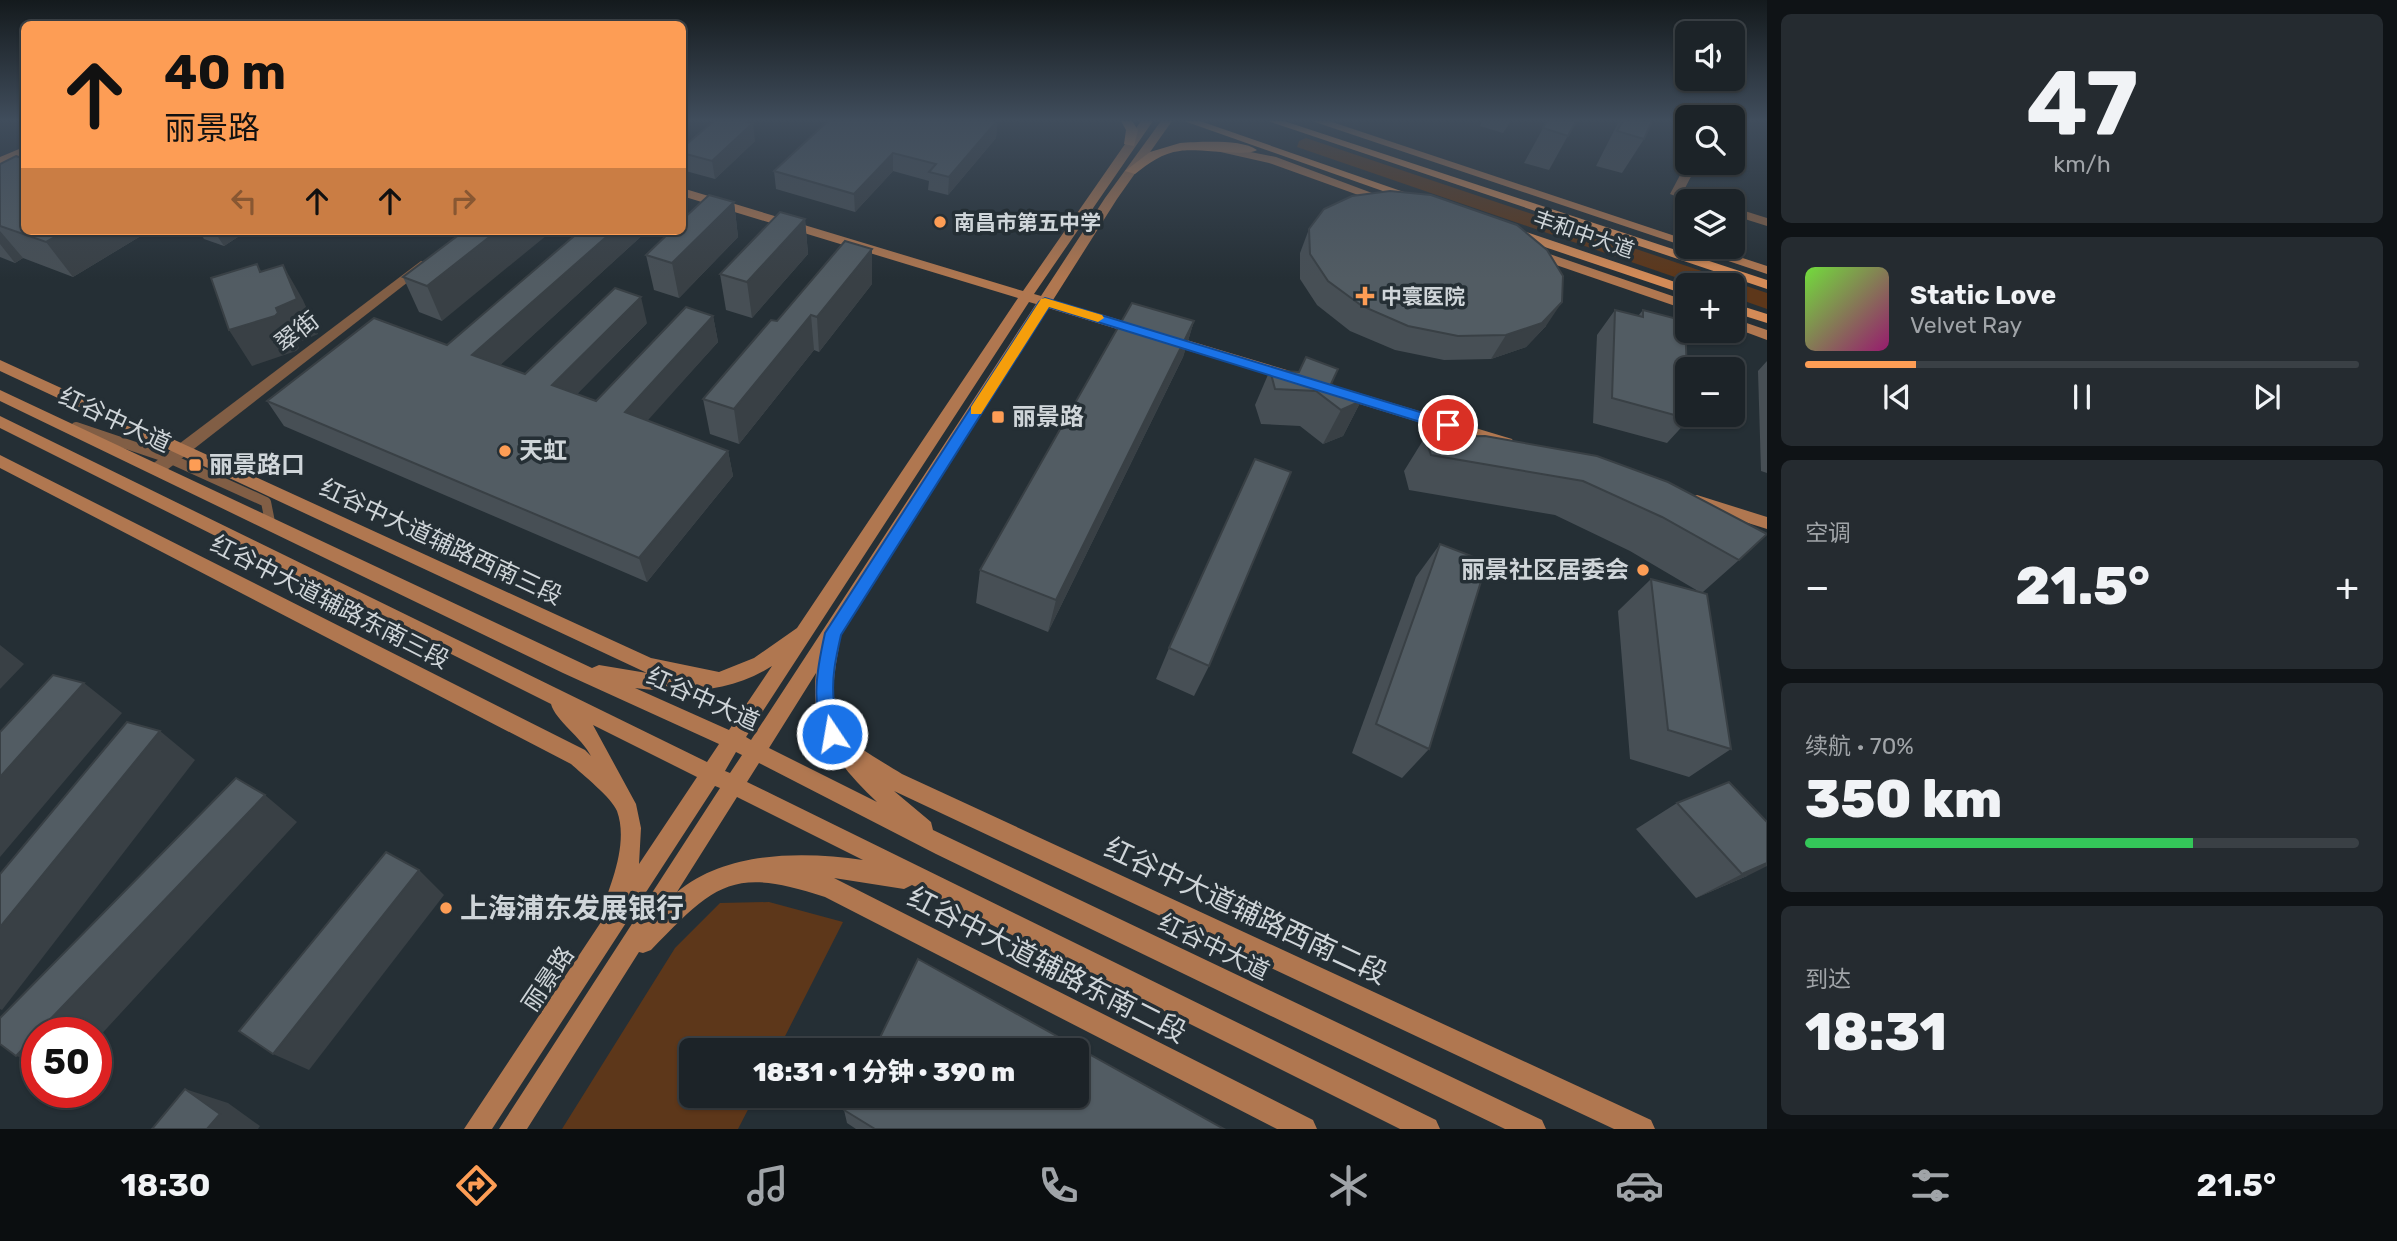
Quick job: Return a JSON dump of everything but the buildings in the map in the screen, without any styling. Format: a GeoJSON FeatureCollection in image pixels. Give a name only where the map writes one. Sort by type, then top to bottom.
{"type":"FeatureCollection","features":[{"type":"Feature","properties":{"kind":"main road"},"geometry":{"type":"LineString","coordinates":[[1338,174],[1426,208]]}},
{"type":"Feature","properties":{"kind":"main road","name":"丰和中大道"},"geometry":{"type":"LineString","coordinates":[[1432,174],[1767,285]]}},
{"type":"Feature","properties":{"kind":"main road","name":"丰和中大道"},"geometry":{"type":"LineString","coordinates":[[1503,235],[1675,287]]}},
{"type":"Feature","properties":{"kind":"main road"},"geometry":{"type":"LineString","coordinates":[[1745,311],[1767,319]]}},
{"type":"Feature","properties":{"kind":"street","name":"丽景路"},"geometry":{"type":"LineString","coordinates":[[477,1129],[1026,296],[1110,174]]}},
{"type":"Feature","properties":{"kind":"street","name":"丽景路"},"geometry":{"type":"LineString","coordinates":[[512,1129],[1129,174]]}},
{"type":"Feature","properties":{"kind":"street"},"geometry":{"type":"LineString","coordinates":[[1316,174],[1426,208]]}},
{"type":"Feature","properties":{"kind":"street"},"geometry":{"type":"LineString","coordinates":[[1476,174],[1675,240]]}},
{"type":"Feature","properties":{"kind":"street"},"geometry":{"type":"LineString","coordinates":[[686,193],[1527,449]]}},
{"type":"Feature","properties":{"kind":"street"},"geometry":{"type":"LineString","coordinates":[[1745,215],[1767,222]]}},
{"type":"Feature","properties":{"kind":"street"},"geometry":{"type":"LineString","coordinates":[[1503,235],[1675,301]]}},
{"type":"Feature","properties":{"kind":"street","name":"翠街"},"geometry":{"type":"LineString","coordinates":[[170,459],[432,256]]}},
{"type":"Feature","properties":{"kind":"street"},"geometry":{"type":"LineString","coordinates":[[1734,259],[1767,270]]}},
{"type":"Feature","properties":{"kind":"street"},"geometry":{"type":"LineString","coordinates":[[1745,326],[1767,334]]}},
{"type":"Feature","properties":{"kind":"street","name":"红谷中大道辅路西南三段"},"geometry":{"type":"LineString","coordinates":[[0,365],[170,459],[648,665],[713,681]]}},
{"type":"Feature","properties":{"kind":"street","name":"红谷中大道"},"geometry":{"type":"LineString","coordinates":[[0,394],[56,421],[170,459],[270,522],[570,667],[757,752],[944,847],[1534,1129]]}},
{"type":"Feature","properties":{"kind":"street","name":"红谷中大道"},"geometry":{"type":"LineString","coordinates":[[0,421],[1427,1129]]}},
{"type":"Feature","properties":{"kind":"street","name":"红谷中大道辅路东南三段"},"geometry":{"type":"LineString","coordinates":[[0,461],[578,757],[626,804]]}},
{"type":"Feature","properties":{"kind":"street"},"geometry":{"type":"LineString","coordinates":[[1685,498],[1767,523]]}},
{"type":"Feature","properties":{"kind":"street"},"geometry":{"type":"LineString","coordinates":[[570,667],[622,678],[713,681],[735,676],[772,657],[812,624]]}},
{"type":"Feature","properties":{"kind":"street"},"geometry":{"type":"LineString","coordinates":[[833,633],[824,673],[825,703],[832,734],[878,790],[944,847]]}},
{"type":"Feature","properties":{"kind":"street"},"geometry":{"type":"LineString","coordinates":[[547,693],[591,736],[626,804],[630,828],[628,869],[612,913],[586,967]]}},
{"type":"Feature","properties":{"kind":"street","name":"红谷中大道辅路西南二段"},"geometry":{"type":"LineString","coordinates":[[832,734],[860,758],[895,781],[1642,1129]]}},
{"type":"Feature","properties":{"kind":"street"},"geometry":{"type":"LineString","coordinates":[[608,981],[695,891],[735,874],[758,869],[830,867],[874,870],[938,887]]}},
{"type":"Feature","properties":{"kind":"street","name":"红谷中大道辅路东南二段"},"geometry":{"type":"LineString","coordinates":[[758,869],[795,876],[829,887],[1304,1129]]}},
{"type":"Feature","properties":{"kind":"shaded area"},"geometry":{"type":"Polygon","coordinates":[[[1375,174],[1412,174],[1708,273],[1675,273],[1675,277],[1375,174]]]}},
{"type":"Feature","properties":{"kind":"shaded area"},"geometry":{"type":"Polygon","coordinates":[[[1745,286],[1767,293],[1767,309],[1745,301],[1745,286]]]}},
{"type":"Feature","properties":{"kind":"shaded area"},"geometry":{"type":"Polygon","coordinates":[[[769,902],[843,922],[784,1038],[679,1038],[679,1108],[749,1108],[738,1129],[562,1129],[675,948],[720,903],[769,902]]]}},
{"type":"Feature","properties":{"kind":"slow traffic"},"geometry":{"type":"LineString","coordinates":[[976,410],[1045,302],[1098,318]]}},
{"type":"Feature","properties":{"kind":"place","name":"南昌市第五中学"},"geometry":{"type":"Point","coordinates":[940,222]}},
{"type":"Feature","properties":{"kind":"place","name":"中寰医院"},"geometry":{"type":"Point","coordinates":[1365,296]}},
{"type":"Feature","properties":{"kind":"place","name":"丽景路"},"geometry":{"type":"Point","coordinates":[998,417]}},
{"type":"Feature","properties":{"kind":"place","name":"天虹"},"geometry":{"type":"Point","coordinates":[505,451]}},
{"type":"Feature","properties":{"kind":"place","name":"丽景路口"},"geometry":{"type":"Point","coordinates":[195,465]}},
{"type":"Feature","properties":{"kind":"place","name":"丽景社区居委会"},"geometry":{"type":"Point","coordinates":[1643,570]}},
{"type":"Feature","properties":{"kind":"place","name":"上海浦东发展银行"},"geometry":{"type":"Point","coordinates":[446,908]}},
{"type":"Feature","properties":{"kind":"route"},"geometry":{"type":"LineString","coordinates":[[832,734],[825,703],[824,673],[833,633],[1045,302],[1448,425]]}}]}
